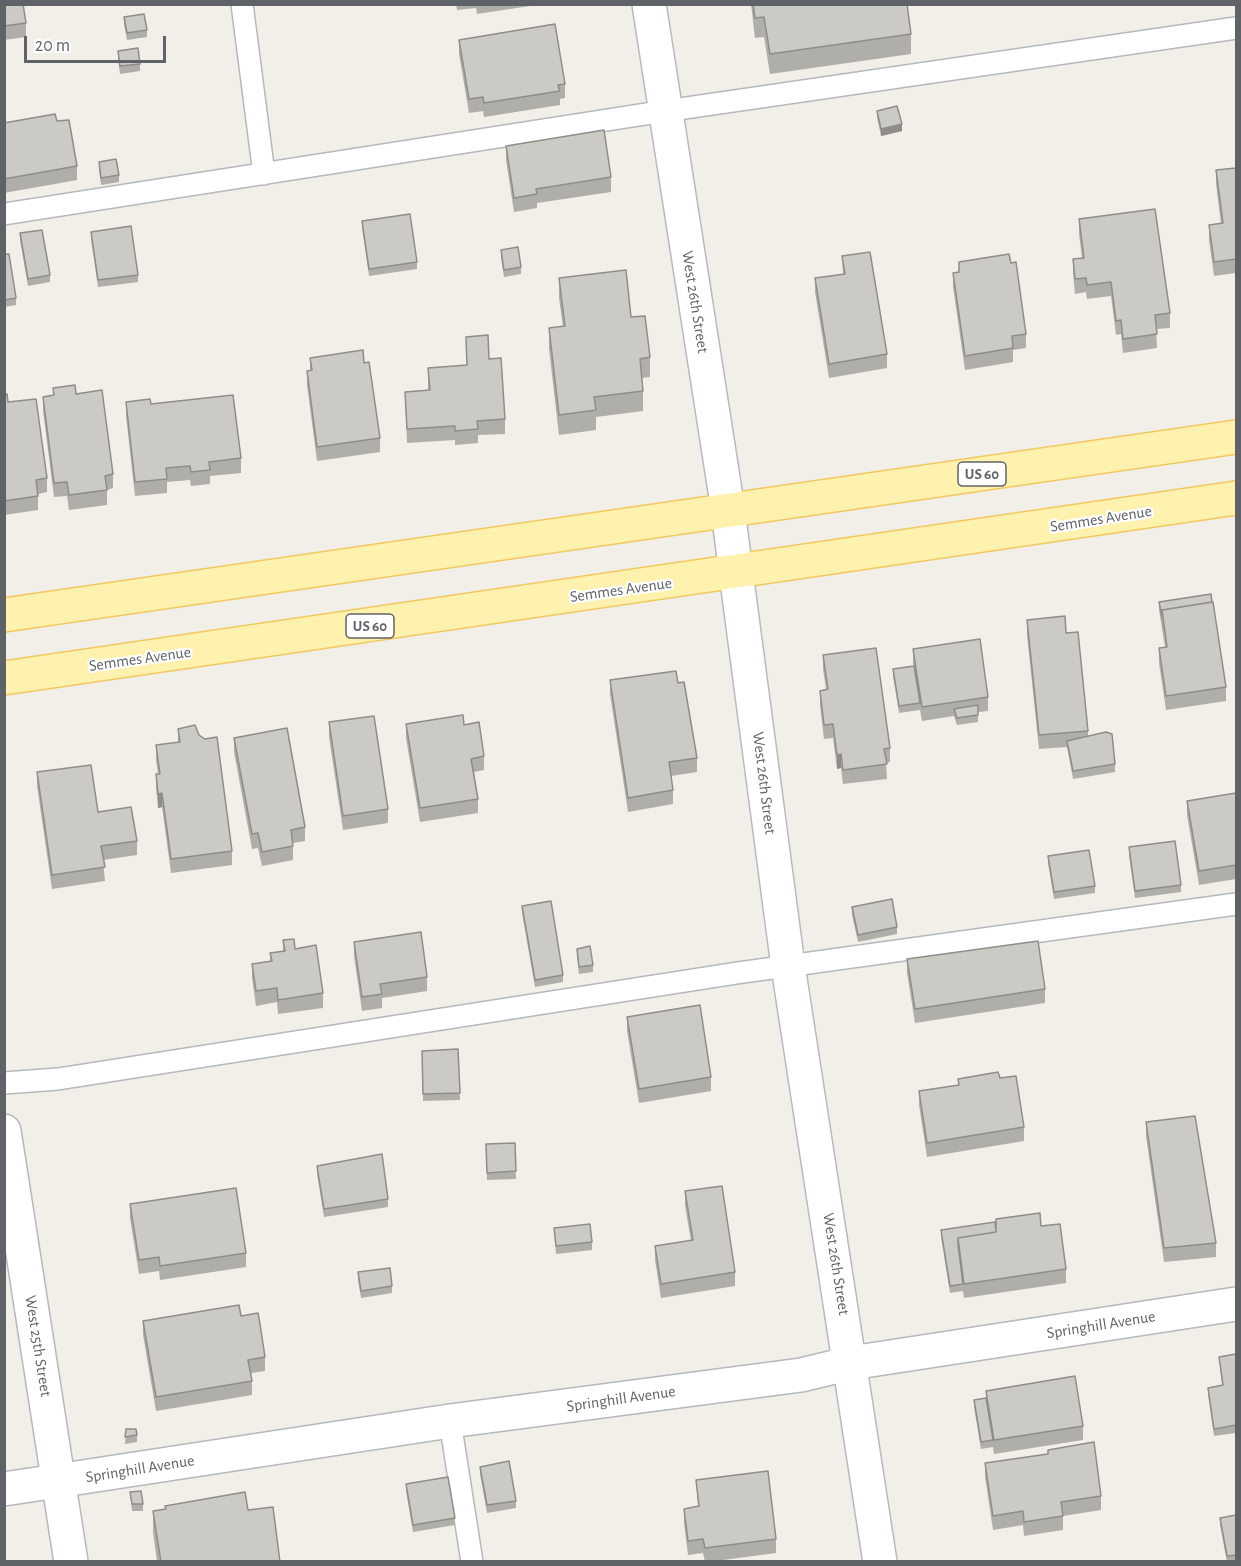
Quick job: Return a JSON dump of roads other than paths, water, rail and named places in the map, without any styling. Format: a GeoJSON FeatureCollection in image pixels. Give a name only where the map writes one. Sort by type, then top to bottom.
{"type":"FeatureCollection","features":[{"type":"Feature","properties":{"kind":"main road","name":"US 60"},"geometry":{"type":"LineString","coordinates":[[4,615],[1236,437]]}},
{"type":"Feature","properties":{"kind":"main road","name":"Semmes Avenue"},"geometry":{"type":"LineString","coordinates":[[4,678],[736,573],[1236,498]]}},
{"type":"Feature","properties":{"kind":"street","name":"West 26th Street"},"geometry":{"type":"LineString","coordinates":[[649,4],[728,510],[788,966],[880,1562]]}},
{"type":"Feature","properties":{"kind":"street","name":"West 25th Street"},"geometry":{"type":"LineString","coordinates":[[4,1131],[70,1562]]}},
{"type":"Feature","properties":{"kind":"street","name":"Springhill Avenue"},"geometry":{"type":"LineString","coordinates":[[4,1489],[450,1421],[801,1375],[851,1363],[1236,1304]]}},
{"type":"Feature","properties":{"kind":"lane"},"geometry":{"type":"LineString","coordinates":[[242,4],[264,174]]}},
{"type":"Feature","properties":{"kind":"lane"},"geometry":{"type":"LineString","coordinates":[[4,214],[665,111],[1236,28]]}},
{"type":"Feature","properties":{"kind":"lane"},"geometry":{"type":"LineString","coordinates":[[4,1083],[58,1079],[788,966],[1236,904]]}},
{"type":"Feature","properties":{"kind":"lane"},"geometry":{"type":"LineString","coordinates":[[450,1421],[472,1562]]}}]}
